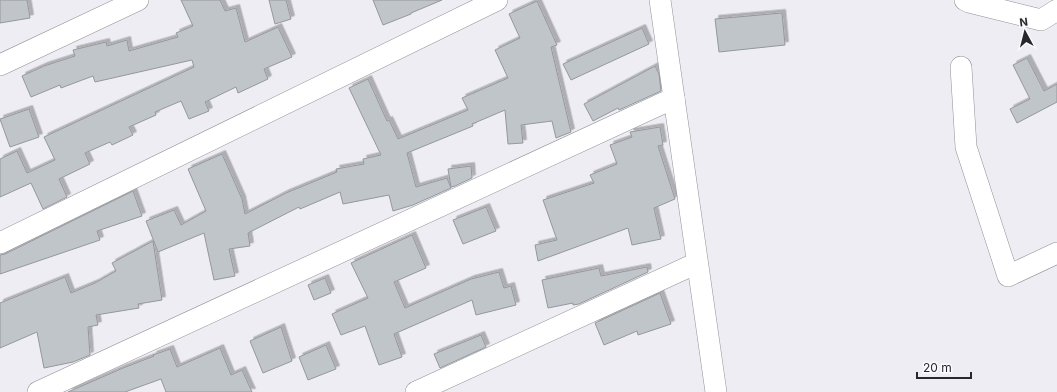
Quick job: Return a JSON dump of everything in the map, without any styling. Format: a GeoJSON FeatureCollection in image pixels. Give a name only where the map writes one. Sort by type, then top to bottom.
{"type":"FeatureCollection","features":[{"type":"Feature","properties":{"kind":"street"},"geometry":{"type":"LineString","coordinates":[[0,66],[138,0]]}},
{"type":"Feature","properties":{"kind":"street"},"geometry":{"type":"LineString","coordinates":[[0,243],[497,0]]}},
{"type":"Feature","properties":{"kind":"street"},"geometry":{"type":"LineString","coordinates":[[660,0],[716,392]]}},
{"type":"Feature","properties":{"kind":"street"},"geometry":{"type":"LineString","coordinates":[[965,0],[1041,20],[1057,10]]}},
{"type":"Feature","properties":{"kind":"street"},"geometry":{"type":"LineString","coordinates":[[961,67],[966,147],[1008,276],[1057,253]]}},
{"type":"Feature","properties":{"kind":"street"},"geometry":{"type":"LineString","coordinates":[[38,392],[674,98]]}},
{"type":"Feature","properties":{"kind":"street"},"geometry":{"type":"LineString","coordinates":[[416,392],[697,263]]}},
{"type":"Feature","properties":{"kind":"building"},"geometry":{"type":"Polygon","coordinates":[[[0,0],[27,0],[30,18],[0,23],[0,0]]]}},
{"type":"Feature","properties":{"kind":"building"},"geometry":{"type":"Polygon","coordinates":[[[181,0],[220,0],[225,11],[236,8],[245,42],[278,27],[292,57],[264,69],[268,79],[238,93],[236,87],[205,102],[209,111],[189,119],[181,101],[155,112],[156,115],[129,127],[133,135],[112,145],[110,142],[85,153],[90,164],[59,179],[67,197],[43,209],[31,183],[0,197],[0,159],[17,151],[27,173],[55,160],[44,137],[194,67],[192,60],[95,82],[93,76],[61,88],[60,85],[31,97],[22,76],[44,66],[75,56],[73,50],[106,42],[107,46],[127,40],[129,51],[178,37],[176,33],[193,26],[181,0]]]}},
{"type":"Feature","properties":{"kind":"building"},"geometry":{"type":"Polygon","coordinates":[[[269,0],[286,0],[291,19],[275,24],[269,0]]]}},
{"type":"Feature","properties":{"kind":"building"},"geometry":{"type":"Polygon","coordinates":[[[373,0],[442,0],[383,25],[373,0]]]}},
{"type":"Feature","properties":{"kind":"building"},"geometry":{"type":"Polygon","coordinates":[[[537,1],[557,45],[551,47],[571,132],[556,138],[552,121],[521,125],[523,143],[508,144],[505,110],[472,124],[473,126],[407,153],[416,187],[447,178],[451,188],[413,205],[393,211],[389,195],[343,204],[340,192],[300,209],[299,207],[248,233],[250,246],[229,249],[235,276],[214,280],[204,233],[158,252],[146,221],[174,210],[181,225],[206,211],[188,169],[222,154],[242,199],[245,214],[286,193],[337,172],[336,169],[364,164],[363,159],[381,155],[349,88],[368,79],[387,121],[389,120],[398,139],[468,110],[462,98],[508,78],[495,50],[520,38],[509,14],[537,1]]]}},
{"type":"Feature","properties":{"kind":"building"},"geometry":{"type":"Polygon","coordinates":[[[782,13],[785,45],[719,52],[715,19],[782,13]]]}},
{"type":"Feature","properties":{"kind":"building"},"geometry":{"type":"Polygon","coordinates":[[[642,28],[649,44],[571,80],[563,64],[642,28]]]}},
{"type":"Feature","properties":{"kind":"building"},"geometry":{"type":"Polygon","coordinates":[[[1027,58],[1044,91],[1057,84],[1057,102],[1017,123],[1010,109],[1030,99],[1013,65],[1027,58]]]}},
{"type":"Feature","properties":{"kind":"building"},"geometry":{"type":"Polygon","coordinates":[[[655,66],[659,74],[661,91],[619,110],[618,108],[593,121],[584,104],[655,66]]]}},
{"type":"Feature","properties":{"kind":"building"},"geometry":{"type":"Polygon","coordinates":[[[29,109],[39,137],[10,147],[0,119],[29,109]]]}},
{"type":"Feature","properties":{"kind":"building"},"geometry":{"type":"Polygon","coordinates":[[[660,127],[663,145],[658,146],[675,199],[654,208],[661,239],[632,245],[628,228],[538,261],[535,245],[557,240],[543,200],[594,183],[590,175],[617,164],[610,145],[632,137],[630,132],[660,127]]]}},
{"type":"Feature","properties":{"kind":"building"},"geometry":{"type":"Polygon","coordinates":[[[471,166],[472,178],[451,187],[448,169],[471,166]]]}},
{"type":"Feature","properties":{"kind":"building"},"geometry":{"type":"Polygon","coordinates":[[[133,191],[142,216],[97,231],[100,240],[0,274],[0,255],[5,254],[133,191]]]}},
{"type":"Feature","properties":{"kind":"building"},"geometry":{"type":"Polygon","coordinates":[[[486,207],[496,231],[463,244],[453,220],[486,207]]]}},
{"type":"Feature","properties":{"kind":"building"},"geometry":{"type":"Polygon","coordinates":[[[412,235],[426,268],[394,282],[405,308],[471,279],[499,272],[504,288],[511,286],[516,305],[476,315],[472,300],[394,334],[402,357],[379,365],[365,326],[341,335],[332,314],[368,298],[351,263],[412,235]]]}},
{"type":"Feature","properties":{"kind":"building"},"geometry":{"type":"Polygon","coordinates":[[[153,241],[162,300],[138,304],[139,308],[96,315],[98,325],[88,327],[90,355],[73,362],[44,368],[37,332],[0,348],[0,303],[65,277],[71,293],[95,283],[116,271],[112,263],[153,241]]]}},
{"type":"Feature","properties":{"kind":"building"},"geometry":{"type":"Polygon","coordinates":[[[647,267],[648,272],[579,304],[573,305],[573,303],[548,308],[542,280],[599,268],[601,276],[647,267]]]}},
{"type":"Feature","properties":{"kind":"building"},"geometry":{"type":"Polygon","coordinates":[[[325,278],[331,293],[314,300],[308,285],[325,278]]]}},
{"type":"Feature","properties":{"kind":"building"},"geometry":{"type":"Polygon","coordinates":[[[660,293],[671,324],[638,335],[637,331],[604,345],[595,323],[660,293]]]}},
{"type":"Feature","properties":{"kind":"building"},"geometry":{"type":"Polygon","coordinates":[[[281,327],[292,361],[263,373],[250,341],[281,327]]]}},
{"type":"Feature","properties":{"kind":"building"},"geometry":{"type":"Polygon","coordinates":[[[481,335],[486,347],[440,368],[434,354],[481,335]]]}},
{"type":"Feature","properties":{"kind":"building"},"geometry":{"type":"Polygon","coordinates":[[[326,345],[336,369],[308,380],[299,357],[326,345]]]}},
{"type":"Feature","properties":{"kind":"building"},"geometry":{"type":"Polygon","coordinates":[[[220,348],[231,375],[242,370],[252,392],[166,392],[161,379],[125,392],[68,392],[170,349],[177,367],[220,348]]]}}]}
